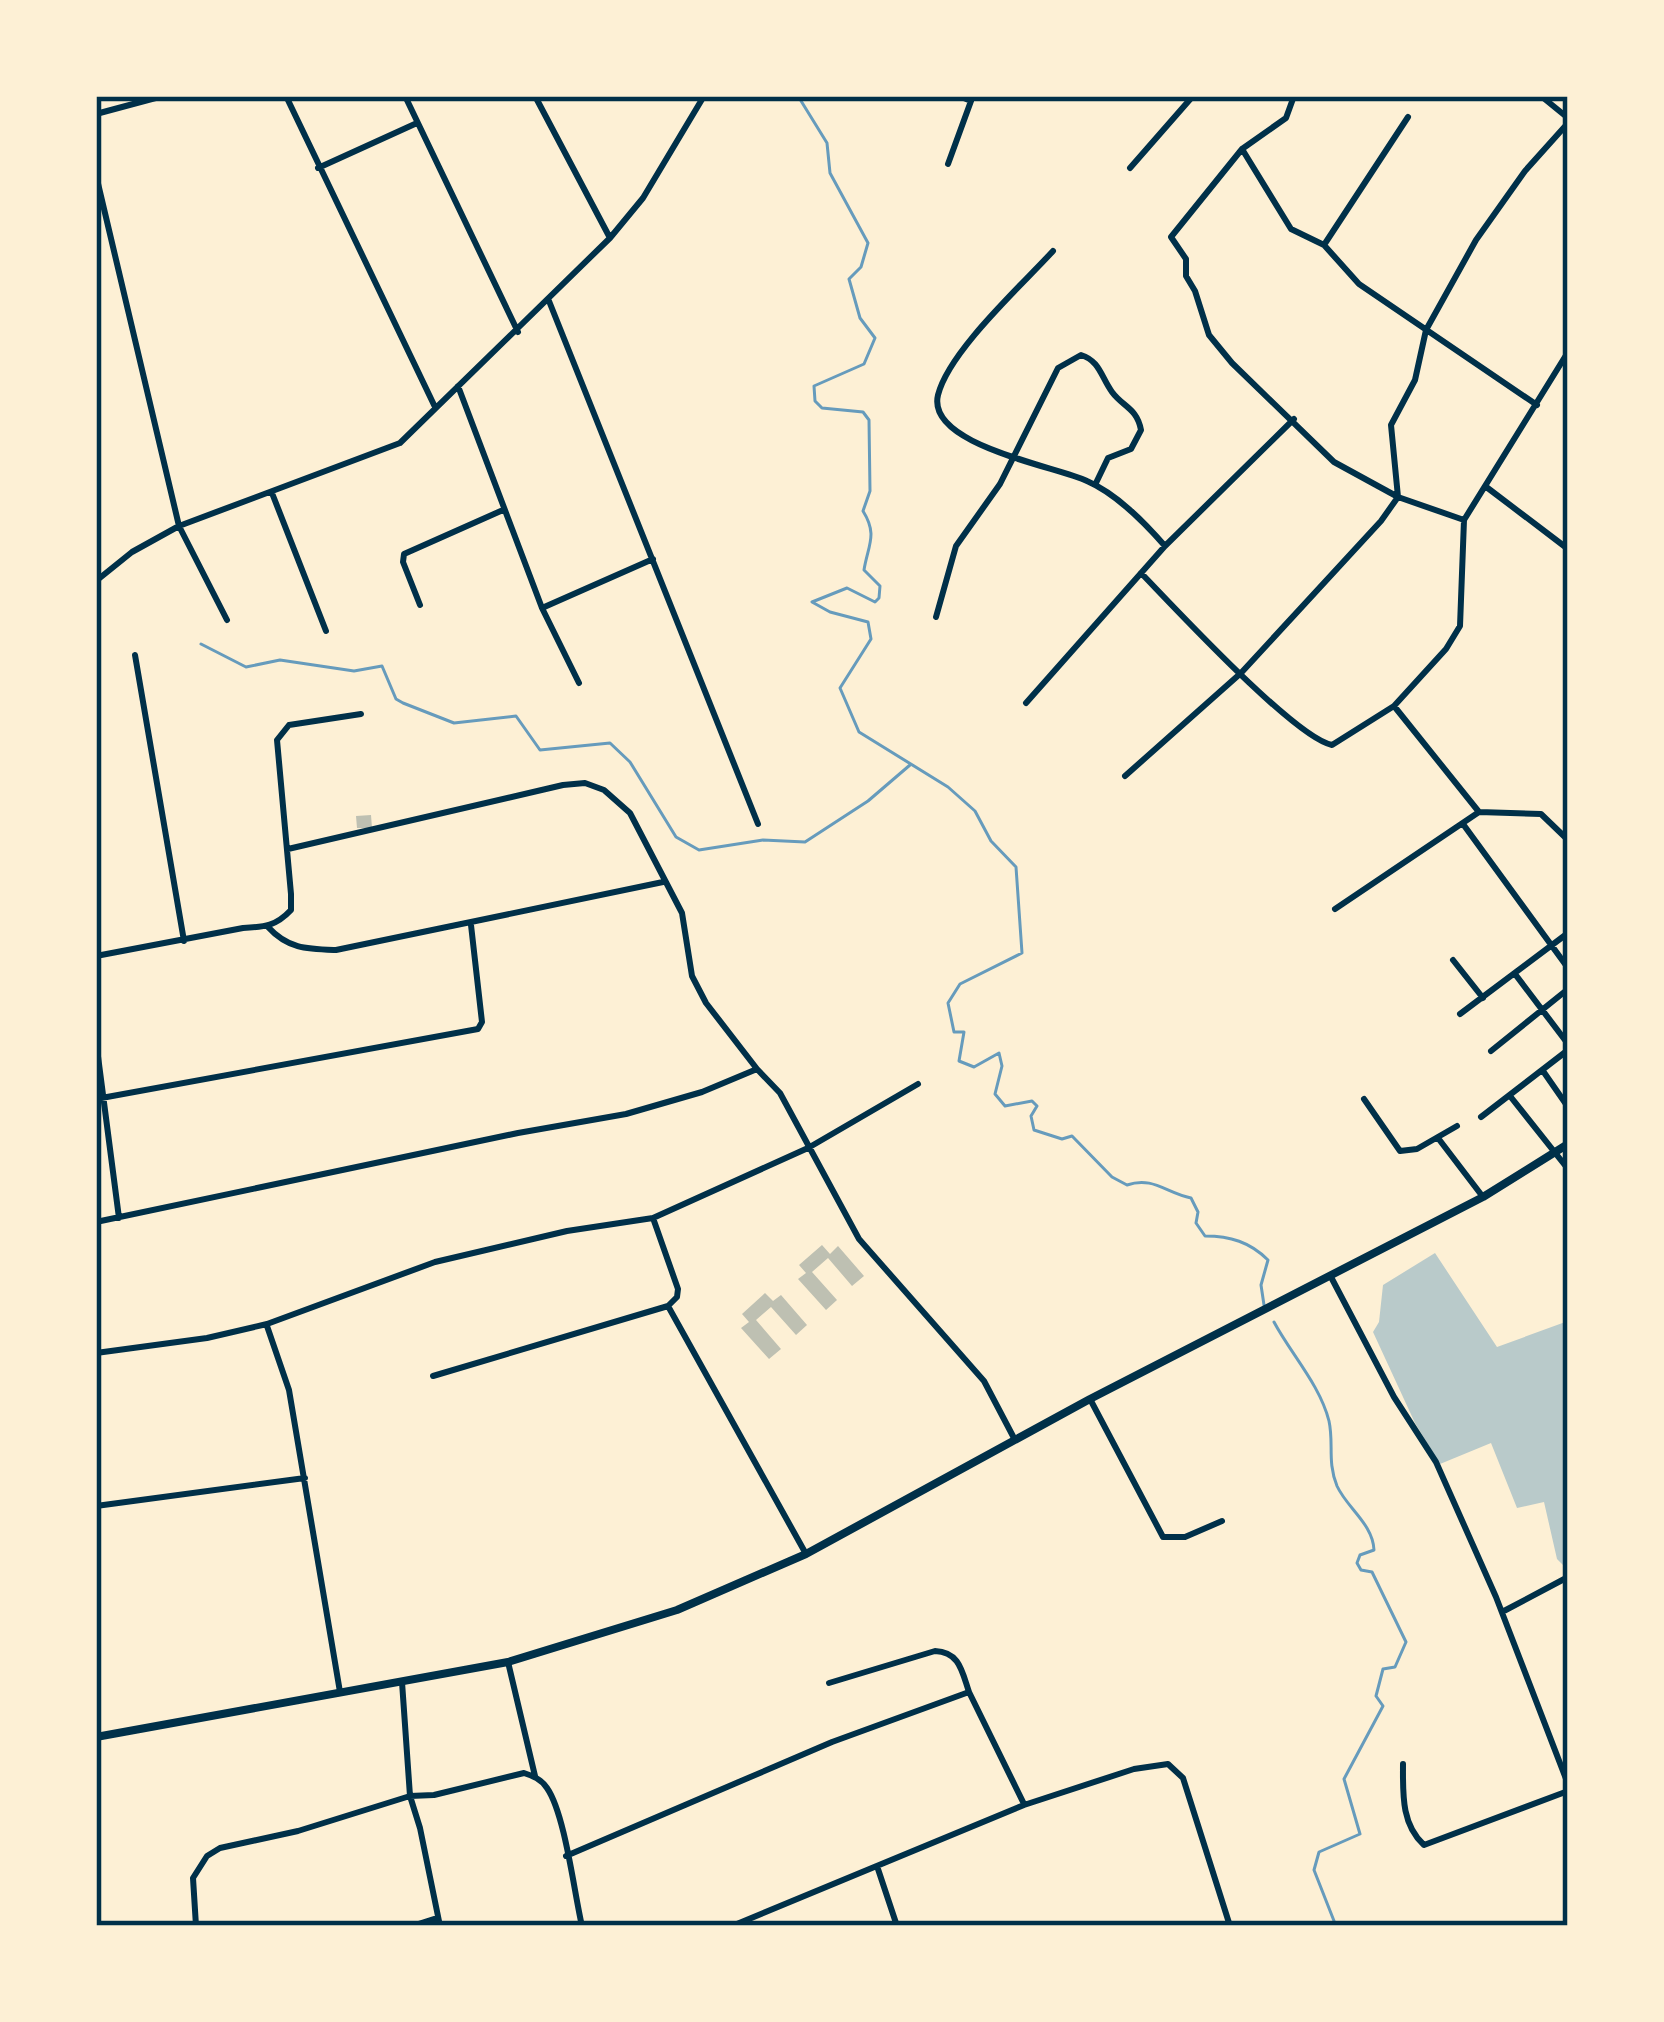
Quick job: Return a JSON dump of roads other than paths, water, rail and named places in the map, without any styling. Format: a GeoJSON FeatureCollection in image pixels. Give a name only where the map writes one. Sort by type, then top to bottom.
{"type":"FeatureCollection","features":[{"type":"Feature","properties":{"kind":"street"},"geometry":{"type":"LineString","coordinates":[[96,114],[163,96]]}},
{"type":"Feature","properties":{"kind":"street"},"geometry":{"type":"LineString","coordinates":[[286,96],[435,407]]}},
{"type":"Feature","properties":{"kind":"street"},"geometry":{"type":"LineString","coordinates":[[405,96],[518,332]]}},
{"type":"Feature","properties":{"kind":"street"},"geometry":{"type":"LineString","coordinates":[[535,96],[610,238]]}},
{"type":"Feature","properties":{"kind":"street"},"geometry":{"type":"LineString","coordinates":[[96,581],[132,552],[179,526],[400,442],[610,238],[643,198],[704,96]]}},
{"type":"Feature","properties":{"kind":"street"},"geometry":{"type":"LineString","coordinates":[[948,164],[972,98],[959,96]]}},
{"type":"Feature","properties":{"kind":"street"},"geometry":{"type":"LineString","coordinates":[[1130,168],[1193,96]]}},
{"type":"Feature","properties":{"kind":"street"},"geometry":{"type":"LineString","coordinates":[[1294,96],[1286,118],[1242,149],[1171,237],[1186,259],[1186,276],[1196,291],[1208,334],[1334,462],[1398,497],[1464,520]]}},
{"type":"Feature","properties":{"kind":"street"},"geometry":{"type":"LineString","coordinates":[[1125,776],[1241,673],[1398,497],[1391,425],[1415,380],[1426,330],[1489,221],[1568,120],[1541,96]]}},
{"type":"Feature","properties":{"kind":"street"},"geometry":{"type":"LineString","coordinates":[[1324,245],[1408,117]]}},
{"type":"Feature","properties":{"kind":"street"},"geometry":{"type":"LineString","coordinates":[[318,168],[417,123]]}},
{"type":"Feature","properties":{"kind":"street"},"geometry":{"type":"LineString","coordinates":[[1242,149],[1291,229],[1324,245],[1359,284],[1537,405]]}},
{"type":"Feature","properties":{"kind":"street"},"geometry":{"type":"LineString","coordinates":[[96,175],[179,526],[227,620]]}},
{"type":"Feature","properties":{"kind":"street"},"geometry":{"type":"LineString","coordinates":[[1053,251],[956,361],[937,398],[945,424],[1013,459],[1049,466],[1095,485],[1166,546]]}},
{"type":"Feature","properties":{"kind":"street"},"geometry":{"type":"LineString","coordinates":[[549,302],[758,824]]}},
{"type":"Feature","properties":{"kind":"street"},"geometry":{"type":"LineString","coordinates":[[1141,573],[1241,673],[1328,746],[1394,706],[1446,649],[1460,626],[1464,520],[1568,352]]}},
{"type":"Feature","properties":{"kind":"street"},"geometry":{"type":"LineString","coordinates":[[936,617],[956,546],[986,507],[1058,368],[1070,358],[1087,356],[1095,362],[1113,394],[1136,412],[1141,430],[1131,449],[1108,458],[1095,485]]}},
{"type":"Feature","properties":{"kind":"street"},"geometry":{"type":"LineString","coordinates":[[458,386],[542,608],[579,683]]}},
{"type":"Feature","properties":{"kind":"street"},"geometry":{"type":"LineString","coordinates":[[1026,704],[1166,546],[1294,419]]}},
{"type":"Feature","properties":{"kind":"street"},"geometry":{"type":"LineString","coordinates":[[1486,486],[1568,549]]}},
{"type":"Feature","properties":{"kind":"street"},"geometry":{"type":"LineString","coordinates":[[272,493],[326,631]]}},
{"type":"Feature","properties":{"kind":"street"},"geometry":{"type":"LineString","coordinates":[[420,604],[404,554],[503,510]]}},
{"type":"Feature","properties":{"kind":"street"},"geometry":{"type":"LineString","coordinates":[[542,608],[652,559]]}},
{"type":"Feature","properties":{"kind":"street"},"geometry":{"type":"LineString","coordinates":[[135,655],[184,941]]}},
{"type":"Feature","properties":{"kind":"street"},"geometry":{"type":"LineString","coordinates":[[1394,706],[1479,812]]}},
{"type":"Feature","properties":{"kind":"street"},"geometry":{"type":"LineString","coordinates":[[96,956],[268,927],[290,910],[278,740],[289,725],[361,714]]}},
{"type":"Feature","properties":{"kind":"street"},"geometry":{"type":"LineString","coordinates":[[287,849],[584,783],[604,790],[630,813],[682,913],[692,976],[706,1003],[780,1093],[859,1239],[984,1382],[1015,1440]]}},
{"type":"Feature","properties":{"kind":"street"},"geometry":{"type":"LineString","coordinates":[[1335,909],[1479,812],[1541,814],[1568,840]]}},
{"type":"Feature","properties":{"kind":"street"},"geometry":{"type":"LineString","coordinates":[[1463,824],[1568,968]]}},
{"type":"Feature","properties":{"kind":"street"},"geometry":{"type":"LineString","coordinates":[[268,927],[282,942],[305,950],[336,950],[663,882]]}},
{"type":"Feature","properties":{"kind":"street"},"geometry":{"type":"LineString","coordinates":[[99,1098],[478,1029],[482,1022],[471,925]]}},
{"type":"Feature","properties":{"kind":"street"},"geometry":{"type":"LineString","coordinates":[[1460,1014],[1568,933]]}},
{"type":"Feature","properties":{"kind":"street"},"geometry":{"type":"LineString","coordinates":[[1454,959],[1483,998]]}},
{"type":"Feature","properties":{"kind":"street"},"geometry":{"type":"LineString","coordinates":[[1481,1117],[1568,1047],[1515,974]]}},
{"type":"Feature","properties":{"kind":"street"},"geometry":{"type":"LineString","coordinates":[[1491,1052],[1568,989]]}},
{"type":"Feature","properties":{"kind":"street"},"geometry":{"type":"LineString","coordinates":[[96,1040],[99,1098],[119,1219]]}},
{"type":"Feature","properties":{"kind":"street"},"geometry":{"type":"LineString","coordinates":[[96,1222],[626,1114],[702,1092],[757,1069]]}},
{"type":"Feature","properties":{"kind":"street"},"geometry":{"type":"LineString","coordinates":[[1543,1071],[1568,1107]]}},
{"type":"Feature","properties":{"kind":"street"},"geometry":{"type":"LineString","coordinates":[[96,1353],[208,1338],[267,1324],[457,1256],[653,1217],[808,1148],[918,1084]]}},
{"type":"Feature","properties":{"kind":"street"},"geometry":{"type":"LineString","coordinates":[[1510,1096],[1568,1169]]}},
{"type":"Feature","properties":{"kind":"street"},"geometry":{"type":"LineString","coordinates":[[1364,1099],[1400,1150],[1417,1149],[1457,1126]]}},
{"type":"Feature","properties":{"kind":"street"},"geometry":{"type":"LineString","coordinates":[[1438,1137],[1483,1197]]}},
{"type":"Feature","properties":{"kind":"street"},"geometry":{"type":"LineString","coordinates":[[96,1737],[508,1662],[676,1610],[806,1554],[1090,1399],[1483,1197],[1568,1144]]}},
{"type":"Feature","properties":{"kind":"street"},"geometry":{"type":"LineString","coordinates":[[433,1376],[668,1306],[678,1289],[653,1217]]}},
{"type":"Feature","properties":{"kind":"street"},"geometry":{"type":"LineString","coordinates":[[1331,1277],[1394,1397],[1436,1462],[1502,1612],[1568,1788],[1424,1845],[1409,1830],[1403,1764]]}},
{"type":"Feature","properties":{"kind":"street"},"geometry":{"type":"LineString","coordinates":[[668,1306],[806,1554]]}},
{"type":"Feature","properties":{"kind":"street"},"geometry":{"type":"LineString","coordinates":[[267,1324],[289,1390],[340,1692]]}},
{"type":"Feature","properties":{"kind":"street"},"geometry":{"type":"LineString","coordinates":[[1090,1399],[1162,1537],[1185,1537],[1222,1521]]}},
{"type":"Feature","properties":{"kind":"street"},"geometry":{"type":"LineString","coordinates":[[96,1506],[305,1478]]}},
{"type":"Feature","properties":{"kind":"street"},"geometry":{"type":"LineString","coordinates":[[1502,1612],[1568,1577]]}},
{"type":"Feature","properties":{"kind":"street"},"geometry":{"type":"LineString","coordinates":[[829,1683],[946,1652],[957,1660],[1024,1805]]}},
{"type":"Feature","properties":{"kind":"street"},"geometry":{"type":"LineString","coordinates":[[508,1662],[535,1776]]}},
{"type":"Feature","properties":{"kind":"street"},"geometry":{"type":"LineString","coordinates":[[402,1682],[410,1796],[439,1922],[412,1926]]}},
{"type":"Feature","properties":{"kind":"street"},"geometry":{"type":"LineString","coordinates":[[566,1856],[776,1765],[969,1692]]}},
{"type":"Feature","properties":{"kind":"street"},"geometry":{"type":"LineString","coordinates":[[732,1926],[1024,1805],[1134,1769],[1168,1764],[1183,1778],[1230,1926]]}},
{"type":"Feature","properties":{"kind":"street"},"geometry":{"type":"LineString","coordinates":[[196,1926],[193,1878],[220,1848],[298,1831],[410,1796],[524,1774],[546,1786],[556,1807],[582,1926]]}},
{"type":"Feature","properties":{"kind":"street"},"geometry":{"type":"LineString","coordinates":[[877,1866],[897,1926]]}},
{"type":"Feature","properties":{"kind":"waterway"},"geometry":{"type":"LineString","coordinates":[[798,96],[827,143],[830,173],[868,243],[861,267],[849,279],[860,318],[875,338],[864,364],[814,386],[815,401],[822,408],[863,412],[869,420],[870,491],[863,511],[871,534],[864,570],[880,586],[879,598],[875,602],[847,588],[812,602],[868,622],[871,639],[840,688],[859,732],[948,787],[975,811],[991,841],[1016,867],[1022,953],[960,984],[948,1003],[954,1032],[964,1032],[959,1061],[974,1067],[999,1053],[1002,1066],[995,1094],[1005,1106],[1032,1101],[1037,1106],[1031,1116],[1034,1130],[1062,1139],[1072,1136],[1112,1177],[1127,1185],[1152,1184],[1191,1198],[1198,1212],[1196,1223],[1205,1236],[1239,1241],[1268,1260],[1261,1285],[1264,1305]]}},
{"type":"Feature","properties":{"kind":"waterway"},"geometry":{"type":"LineString","coordinates":[[201,644],[246,667],[280,660],[354,671],[382,666],[396,699],[403,703],[454,723],[516,716],[540,750],[610,743],[630,762],[676,837],[699,850],[763,840],[805,842],[868,801],[910,765]]}},
{"type":"Feature","properties":{"kind":"waterway"},"geometry":{"type":"LineString","coordinates":[[1274,1322],[1319,1395],[1329,1421],[1337,1486],[1373,1541],[1374,1550],[1360,1555],[1357,1563],[1361,1570],[1372,1572],[1406,1642],[1395,1667],[1383,1669],[1376,1696],[1383,1706],[1344,1779],[1360,1834],[1319,1852],[1314,1870],[1336,1926]]}}]}
